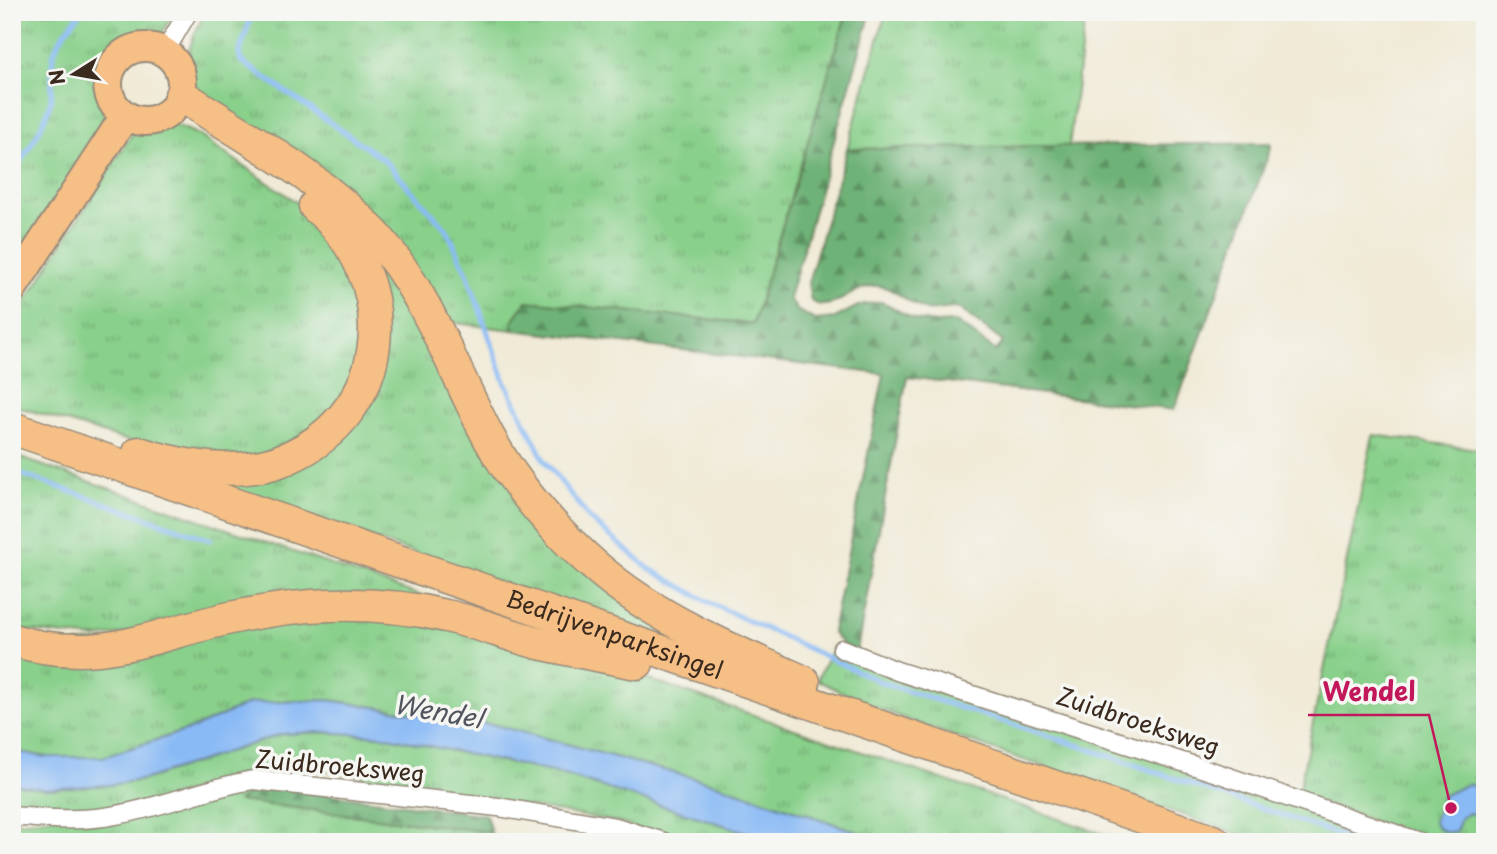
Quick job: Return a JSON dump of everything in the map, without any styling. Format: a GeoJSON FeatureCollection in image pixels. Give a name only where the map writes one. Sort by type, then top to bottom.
{"type":"FeatureCollection","features":[{"type":"Feature","properties":{"kind":"highway"},"geometry":{"type":"LineString","coordinates":[[12,415],[149,456],[214,468],[258,467],[284,459],[310,446],[337,424],[360,392],[376,341],[374,304],[362,266],[343,235],[324,213],[305,198],[246,158],[175,104]]}},
{"type":"Feature","properties":{"kind":"highway"},"geometry":{"type":"LineString","coordinates":[[175,104],[343,204],[374,234],[400,265],[416,290],[489,438],[505,464],[565,540],[650,607],[699,633],[822,690],[890,731]]}},
{"type":"Feature","properties":{"kind":"highway","name":"Bedrijvenparksingel"},"geometry":{"type":"LineString","coordinates":[[12,428],[1215,842]]}},
{"type":"Feature","properties":{"kind":"highway","name":"Bedrijvenparksingel"},"geometry":{"type":"LineString","coordinates":[[12,448],[1161,842]]}},
{"type":"Feature","properties":{"kind":"highway"},"geometry":{"type":"LineString","coordinates":[[12,640],[40,648],[93,652],[276,610],[328,605],[379,605],[446,616],[542,644],[637,663]]}},
{"type":"Feature","properties":{"kind":"main road"},"geometry":{"type":"LineString","coordinates":[[138,48],[152,48],[164,52],[180,71],[182,82],[175,104],[151,121],[137,121],[125,116],[116,108],[108,91],[108,78],[114,63],[126,52],[138,48]]}},
{"type":"Feature","properties":{"kind":"main road"},"geometry":{"type":"LineString","coordinates":[[12,289],[125,116]]}},
{"type":"Feature","properties":{"kind":"street"},"geometry":{"type":"LineString","coordinates":[[164,52],[188,12]]}},
{"type":"Feature","properties":{"kind":"street","name":"Zuidbroeksweg"},"geometry":{"type":"LineString","coordinates":[[842,649],[897,671],[1217,773],[1419,842]]}},
{"type":"Feature","properties":{"kind":"street","name":"Zuidbroeksweg"},"geometry":{"type":"LineString","coordinates":[[12,816],[83,819],[114,816],[253,780],[498,807],[616,827],[664,842]]}},
{"type":"Feature","properties":{"kind":"green space"},"geometry":{"type":"Polygon","coordinates":[[[12,12],[173,12],[163,32],[122,47],[104,64],[101,81],[104,114],[94,142],[62,201],[12,274],[12,12]]]}},
{"type":"Feature","properties":{"kind":"green space"},"geometry":{"type":"Polygon","coordinates":[[[205,12],[847,12],[753,324],[527,301],[512,322],[514,330],[439,321],[421,287],[194,94],[188,71],[189,52],[205,12]]]}},
{"type":"Feature","properties":{"kind":"green space"},"geometry":{"type":"Polygon","coordinates":[[[847,12],[871,12],[789,298],[798,311],[815,320],[835,318],[860,305],[882,302],[915,320],[956,322],[996,351],[1003,342],[960,309],[927,310],[880,286],[864,288],[826,305],[811,301],[808,283],[847,149],[1270,143],[1271,148],[1174,410],[907,377],[857,650],[844,646],[832,632],[884,374],[514,330],[512,322],[527,301],[753,324],[847,12]]]}},
{"type":"Feature","properties":{"kind":"green space"},"geometry":{"type":"Polygon","coordinates":[[[886,12],[1086,12],[1069,146],[847,149],[886,12]]]}},
{"type":"Feature","properties":{"kind":"green space"},"geometry":{"type":"Polygon","coordinates":[[[173,124],[197,134],[305,208],[340,241],[370,338],[332,420],[257,458],[154,449],[12,405],[12,323],[134,131],[173,124]]]}},
{"type":"Feature","properties":{"kind":"green space"},"geometry":{"type":"Polygon","coordinates":[[[351,217],[554,534],[798,685],[127,454],[239,475],[367,391],[351,217]]]}},
{"type":"Feature","properties":{"kind":"green space"},"geometry":{"type":"Polygon","coordinates":[[[1373,435],[1485,450],[1485,790],[1467,784],[1461,818],[1469,813],[1485,816],[1485,842],[1433,842],[1298,795],[1373,435]]]}},
{"type":"Feature","properties":{"kind":"green space"},"geometry":{"type":"Polygon","coordinates":[[[12,455],[471,613],[384,599],[94,638],[12,629],[12,455]]]}},
{"type":"Feature","properties":{"kind":"green space"},"geometry":{"type":"Polygon","coordinates":[[[379,613],[597,662],[1127,842],[888,842],[716,784],[495,725],[328,700],[250,703],[194,728],[103,757],[47,757],[12,751],[12,650],[379,613]]]}},
{"type":"Feature","properties":{"kind":"green space"},"geometry":{"type":"Polygon","coordinates":[[[833,647],[853,657],[1404,842],[1262,842],[871,706],[817,680],[833,647]]]}},
{"type":"Feature","properties":{"kind":"green space"},"geometry":{"type":"Polygon","coordinates":[[[322,732],[383,736],[561,774],[778,842],[681,842],[617,822],[319,769],[264,768],[142,806],[82,814],[12,811],[12,784],[47,789],[109,785],[146,779],[282,734],[322,732]]]}},
{"type":"Feature","properties":{"kind":"green space"},"geometry":{"type":"Polygon","coordinates":[[[259,785],[239,801],[491,832],[494,842],[12,842],[12,823],[259,785]]]}},
{"type":"Feature","properties":{"kind":"green space"},"geometry":{"type":"Polygon","coordinates":[[[259,785],[486,815],[491,832],[239,801],[259,785]]]}},
{"type":"Feature","properties":{"kind":"water"},"geometry":{"type":"Polygon","coordinates":[[[328,700],[495,725],[716,784],[888,842],[778,842],[561,774],[383,736],[322,732],[282,734],[146,779],[109,785],[47,789],[12,784],[12,751],[47,757],[103,757],[194,728],[250,703],[328,700]]]}},
{"type":"Feature","properties":{"kind":"water"},"geometry":{"type":"Polygon","coordinates":[[[1467,784],[1485,790],[1485,816],[1469,813],[1461,818],[1456,832],[1449,833],[1438,828],[1434,822],[1442,796],[1467,784]]]}},
{"type":"Feature","properties":{"kind":"waterway"},"geometry":{"type":"LineString","coordinates":[[12,174],[46,116],[52,94],[56,47],[81,12]]}},
{"type":"Feature","properties":{"kind":"waterway"},"geometry":{"type":"LineString","coordinates":[[251,17],[239,54],[241,61],[383,159],[447,230],[467,273],[505,382],[544,460],[590,519],[648,568],[710,603],[883,683],[1074,744],[1360,842]]}},
{"type":"Feature","properties":{"kind":"waterway"},"geometry":{"type":"LineString","coordinates":[[12,471],[211,540]]}},
{"type":"Feature","properties":{"kind":"place","name":"Wendel"},"geometry":{"type":"Point","coordinates":[1451,808]}}]}
